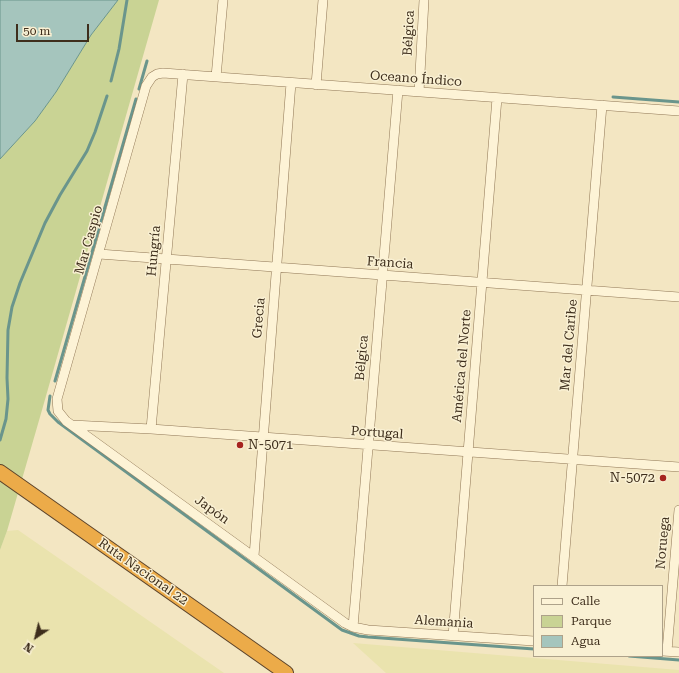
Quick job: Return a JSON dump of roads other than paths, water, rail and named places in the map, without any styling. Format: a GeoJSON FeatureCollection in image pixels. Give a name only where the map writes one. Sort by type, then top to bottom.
{"type":"FeatureCollection","features":[{"type":"Feature","properties":{"kind":"highway","name":"Ruta Nacional 22"},"geometry":{"type":"LineString","coordinates":[[0,472],[286,673]]}},
{"type":"Feature","properties":{"kind":"street"},"geometry":{"type":"LineString","coordinates":[[216,77],[223,0]]}},
{"type":"Feature","properties":{"kind":"street"},"geometry":{"type":"LineString","coordinates":[[316,85],[323,0]]}},
{"type":"Feature","properties":{"kind":"street","name":"Bélgica"},"geometry":{"type":"LineString","coordinates":[[419,92],[424,0]]}},
{"type":"Feature","properties":{"kind":"street","name":"Oceano Índico"},"geometry":{"type":"LineString","coordinates":[[152,77],[163,73],[183,74],[679,111]]}},
{"type":"Feature","properties":{"kind":"street","name":"Hungría"},"geometry":{"type":"LineString","coordinates":[[151,429],[183,74]]}},
{"type":"Feature","properties":{"kind":"street","name":"Mar Caspio"},"geometry":{"type":"LineString","coordinates":[[58,411],[57,399],[146,86],[152,77]]}},
{"type":"Feature","properties":{"kind":"street","name":"Grecia"},"geometry":{"type":"LineString","coordinates":[[254,556],[291,83]]}},
{"type":"Feature","properties":{"kind":"street","name":"Bélgica"},"geometry":{"type":"LineString","coordinates":[[353,627],[398,90]]}},
{"type":"Feature","properties":{"kind":"street","name":"América del Norte"},"geometry":{"type":"LineString","coordinates":[[453,636],[497,98]]}},
{"type":"Feature","properties":{"kind":"street","name":"Mar del Caribe"},"geometry":{"type":"LineString","coordinates":[[562,585],[602,105]]}},
{"type":"Feature","properties":{"kind":"street","name":"Francia"},"geometry":{"type":"LineString","coordinates":[[99,254],[679,297]]}},
{"type":"Feature","properties":{"kind":"street","name":"Japón"},"geometry":{"type":"LineString","coordinates":[[58,411],[62,417],[72,425],[338,618],[353,627]]}},
{"type":"Feature","properties":{"kind":"street","name":"Portugal"},"geometry":{"type":"LineString","coordinates":[[72,425],[151,429],[679,467]]}},
{"type":"Feature","properties":{"kind":"street","name":"Noruega"},"geometry":{"type":"LineString","coordinates":[[664,651],[679,510]]}},
{"type":"Feature","properties":{"kind":"street","name":"Alemania"},"geometry":{"type":"LineString","coordinates":[[353,627],[368,630],[533,642]]}},
{"type":"Feature","properties":{"kind":"street"},"geometry":{"type":"LineString","coordinates":[[664,651],[679,652]]}},
{"type":"Feature","properties":{"kind":"water"},"geometry":{"type":"Polygon","coordinates":[[[0,0],[118,0],[91,35],[56,92],[35,121],[0,159],[0,0]]]}},
{"type":"Feature","properties":{"kind":"waterway"},"geometry":{"type":"LineString","coordinates":[[111,81],[119,49],[127,0]]}},
{"type":"Feature","properties":{"kind":"waterway"},"geometry":{"type":"LineString","coordinates":[[139,89],[147,61]]}},
{"type":"Feature","properties":{"kind":"waterway"},"geometry":{"type":"LineString","coordinates":[[0,440],[6,419],[8,399],[8,330],[12,307],[20,283],[45,223],[87,151],[107,96]]}},
{"type":"Feature","properties":{"kind":"waterway"},"geometry":{"type":"LineString","coordinates":[[613,97],[679,102]]}},
{"type":"Feature","properties":{"kind":"waterway"},"geometry":{"type":"LineString","coordinates":[[55,381],[136,99]]}},
{"type":"Feature","properties":{"kind":"waterway"},"geometry":{"type":"LineString","coordinates":[[50,396],[48,410],[58,422],[342,630],[359,636],[368,637],[533,649]]}},
{"type":"Feature","properties":{"kind":"waterway"},"geometry":{"type":"LineString","coordinates":[[642,657],[679,660]]}},
{"type":"Feature","properties":{"kind":"place","name":"N-5071"},"geometry":{"type":"Point","coordinates":[240,445]}},
{"type":"Feature","properties":{"kind":"place","name":"N-5072"},"geometry":{"type":"Point","coordinates":[663,478]}}]}
